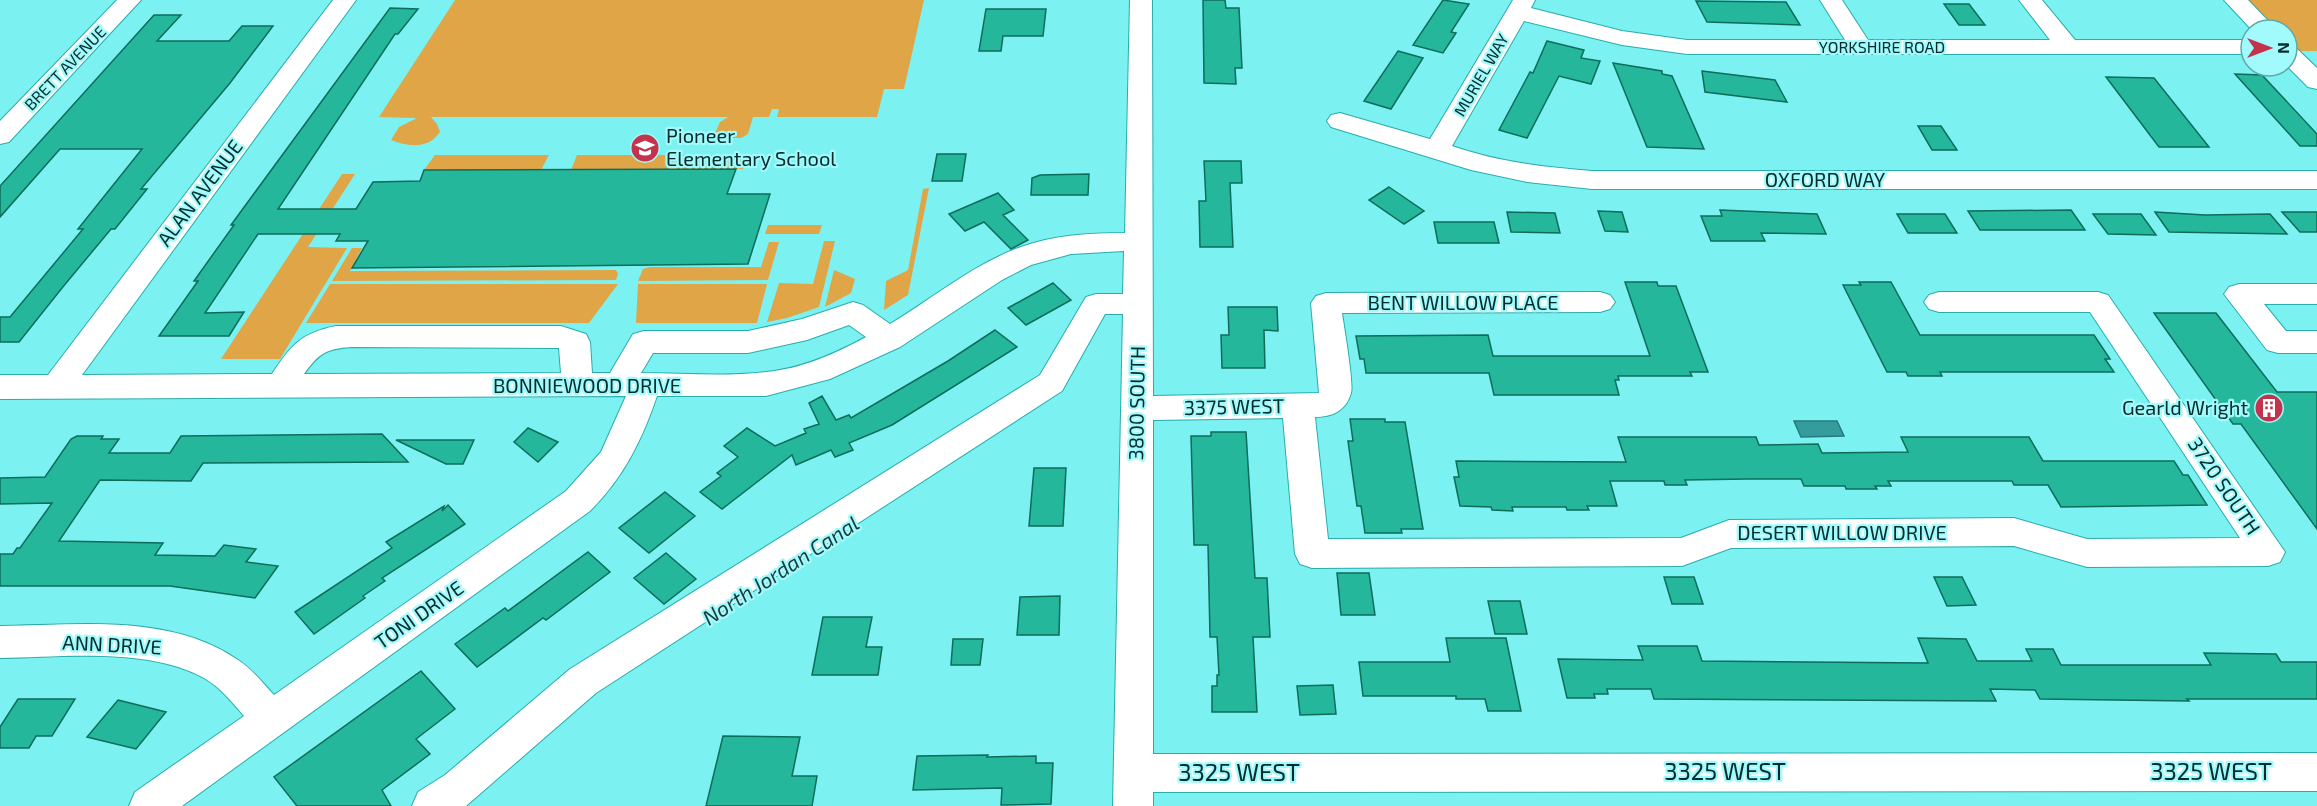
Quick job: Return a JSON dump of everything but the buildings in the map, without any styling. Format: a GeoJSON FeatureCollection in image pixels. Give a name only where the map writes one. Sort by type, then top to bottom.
{"type":"FeatureCollection","features":[{"type":"Feature","properties":{"kind":"street","name":"BRETT AVENUE"},"geometry":{"type":"LineString","coordinates":[[0,136],[130,0]]}},
{"type":"Feature","properties":{"kind":"street","name":"ALAN AVENUE"},"geometry":{"type":"LineString","coordinates":[[56,387],[345,0]]}},
{"type":"Feature","properties":{"kind":"street","name":"3800 SOUTH"},"geometry":{"type":"LineString","coordinates":[[1133,790],[1142,0]]}},
{"type":"Feature","properties":{"kind":"street"},"geometry":{"type":"LineString","coordinates":[[1831,0],[1861,47]]}},
{"type":"Feature","properties":{"kind":"street"},"geometry":{"type":"LineString","coordinates":[[2030,0],[2068,47]]}},
{"type":"Feature","properties":{"kind":"street"},"geometry":{"type":"LineString","coordinates":[[2235,0],[2253,18]]}},
{"type":"Feature","properties":{"kind":"street","name":"YORKSHIRE ROAD"},"geometry":{"type":"LineString","coordinates":[[1521,6],[1622,38],[1665,45],[2239,47]]}},
{"type":"Feature","properties":{"kind":"street","name":"MURIEL WAY"},"geometry":{"type":"LineString","coordinates":[[1437,150],[1521,6]]}},
{"type":"Feature","properties":{"kind":"street"},"geometry":{"type":"LineString","coordinates":[[2299,64],[2317,82]]}},
{"type":"Feature","properties":{"kind":"street","name":"OXFORD WAY"},"geometry":{"type":"LineString","coordinates":[[1340,121],[1471,162],[1506,170],[1592,180],[2317,180]]}},
{"type":"Feature","properties":{"kind":"street","name":"BONNIEWOOD DRIVE"},"geometry":{"type":"LineString","coordinates":[[0,387],[742,386],[792,380],[844,363],[889,339],[998,270],[1030,254],[1076,244],[1139,242]]}},
{"type":"Feature","properties":{"kind":"street"},"geometry":{"type":"LineString","coordinates":[[2317,294],[2239,294],[2278,342],[2317,342]]}},
{"type":"Feature","properties":{"kind":"street","name":"BENT WILLOW PLACE"},"geometry":{"type":"LineString","coordinates":[[1314,404],[1336,392],[1326,303],[1600,302]]}},
{"type":"Feature","properties":{"kind":"street","name":"3720 SOUTH"},"geometry":{"type":"LineString","coordinates":[[1938,302],[2098,302],[2268,552]]}},
{"type":"Feature","properties":{"kind":"street"},"geometry":{"type":"LineString","coordinates":[[432,806],[459,788],[583,681],[1051,383],[1096,304],[1138,304]]}},
{"type":"Feature","properties":{"kind":"street","name":"TONI DRIVE"},"geometry":{"type":"LineString","coordinates":[[149,806],[578,501],[609,470],[620,453],[631,386],[644,342],[748,342],[807,329],[853,312],[889,339]]}},
{"type":"Feature","properties":{"kind":"street"},"geometry":{"type":"LineString","coordinates":[[281,386],[306,348],[318,340],[339,336],[561,337],[575,342],[577,362],[575,386]]}},
{"type":"Feature","properties":{"kind":"street","name":"DESERT WILLOW DRIVE"},"geometry":{"type":"LineString","coordinates":[[1314,404],[1312,554],[1682,552],[1729,534],[2014,532],[2067,549],[2088,553],[2268,552]]}},
{"type":"Feature","properties":{"kind":"street","name":"3375 WEST"},"geometry":{"type":"LineString","coordinates":[[1137,408],[1314,404]]}},
{"type":"Feature","properties":{"kind":"street","name":"ANN DRIVE"},"geometry":{"type":"LineString","coordinates":[[0,642],[112,643],[168,647],[195,655],[219,667],[238,683],[270,719]]}},
{"type":"Feature","properties":{"kind":"street","name":"3325 WEST"},"geometry":{"type":"LineString","coordinates":[[1133,790],[2317,772]]}},
{"type":"Feature","properties":{"kind":"shaded area"},"geometry":{"type":"Polygon","coordinates":[[[455,0],[924,0],[904,89],[884,89],[877,117],[777,117],[779,109],[772,109],[769,117],[753,117],[748,134],[741,138],[713,138],[720,122],[728,117],[431,117],[440,132],[430,141],[411,145],[391,140],[399,127],[417,118],[379,117],[455,0]]]}},
{"type":"Feature","properties":{"kind":"shaded area"},"geometry":{"type":"Polygon","coordinates":[[[2245,0],[2317,0],[2317,51],[2299,51],[2299,18],[2264,18],[2245,0]]]}},
{"type":"Feature","properties":{"kind":"shaded area"},"geometry":{"type":"Polygon","coordinates":[[[435,155],[549,155],[541,170],[424,170],[435,155]]]}},
{"type":"Feature","properties":{"kind":"shaded area"},"geometry":{"type":"Polygon","coordinates":[[[577,155],[748,155],[743,169],[571,170],[577,155]]]}},
{"type":"Feature","properties":{"kind":"shaded area"},"geometry":{"type":"Polygon","coordinates":[[[342,174],[355,174],[308,247],[347,248],[280,359],[221,359],[342,174]]]}},
{"type":"Feature","properties":{"kind":"shaded area"},"geometry":{"type":"Polygon","coordinates":[[[929,188],[908,295],[884,310],[886,281],[908,270],[923,189],[929,188]]]}},
{"type":"Feature","properties":{"kind":"shaded area"},"geometry":{"type":"Polygon","coordinates":[[[768,225],[822,225],[819,234],[765,234],[768,225]]]}},
{"type":"Feature","properties":{"kind":"shaded area"},"geometry":{"type":"Polygon","coordinates":[[[824,241],[835,241],[819,307],[767,322],[779,283],[813,284],[824,241]]]}},
{"type":"Feature","properties":{"kind":"shaded area"},"geometry":{"type":"Polygon","coordinates":[[[769,242],[779,242],[768,280],[638,281],[643,269],[650,267],[761,267],[769,242]]]}},
{"type":"Feature","properties":{"kind":"shaded area"},"geometry":{"type":"Polygon","coordinates":[[[352,248],[362,248],[350,271],[616,270],[618,274],[616,280],[332,281],[352,248]]]}},
{"type":"Feature","properties":{"kind":"shaded area"},"geometry":{"type":"Polygon","coordinates":[[[834,270],[855,279],[851,293],[825,307],[834,270]]]}},
{"type":"Feature","properties":{"kind":"shaded area"},"geometry":{"type":"Polygon","coordinates":[[[330,284],[618,284],[589,323],[306,323],[330,284]]]}},
{"type":"Feature","properties":{"kind":"shaded area"},"geometry":{"type":"Polygon","coordinates":[[[638,284],[767,284],[757,323],[636,323],[638,284]]]}},
{"type":"Feature","properties":{"kind":"water"},"geometry":{"type":"Polygon","coordinates":[[[1794,421],[1837,421],[1844,436],[1801,437],[1794,421]]]}},
{"type":"Feature","properties":{"kind":"place","name":"Pioneer Elementary School"},"geometry":{"type":"Point","coordinates":[645,148]}},
{"type":"Feature","properties":{"kind":"place","name":"Gearld Wright"},"geometry":{"type":"Point","coordinates":[2269,408]}},
{"type":"Feature","properties":{"kind":"water label","name":"North Jordan Canal"},"geometry":{"type":"Point","coordinates":[781,571]}}]}
